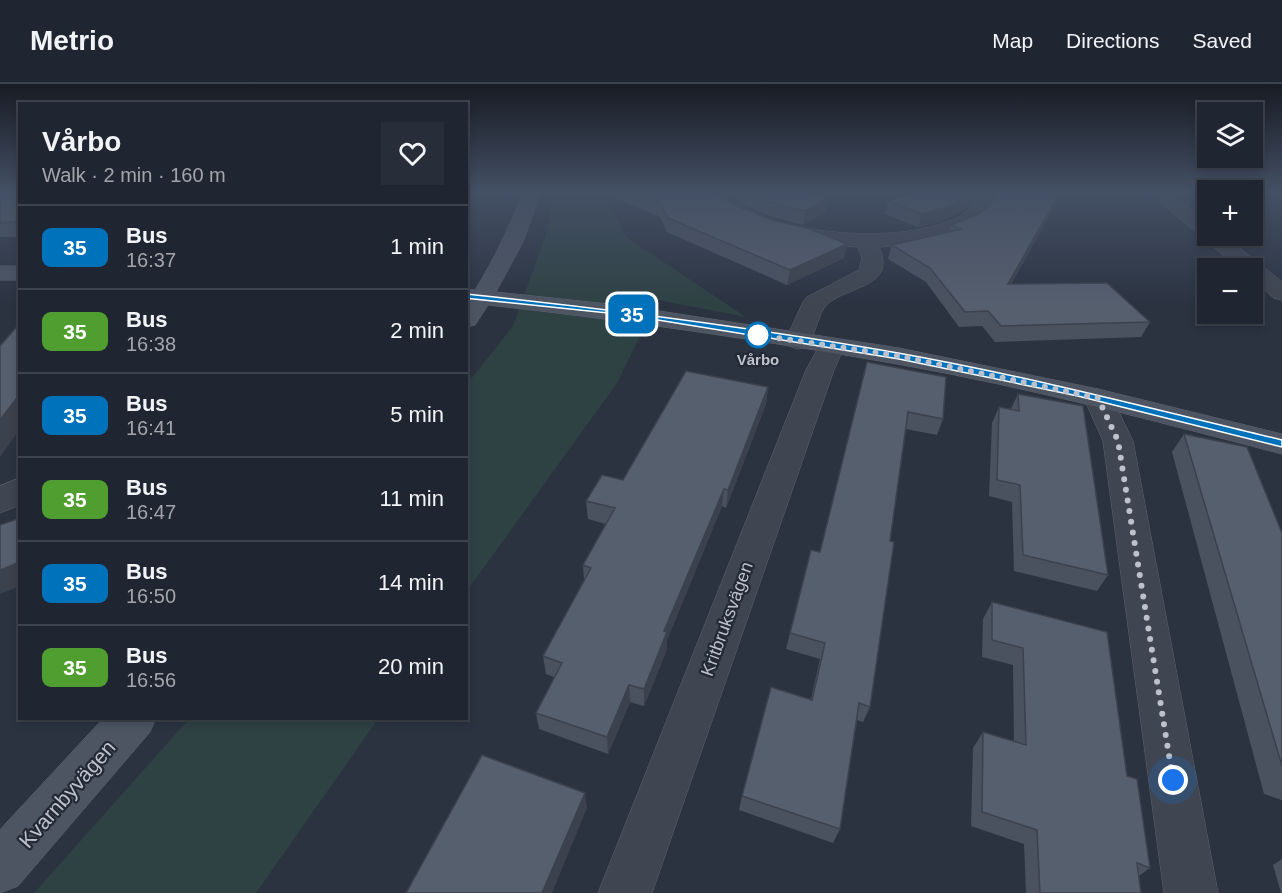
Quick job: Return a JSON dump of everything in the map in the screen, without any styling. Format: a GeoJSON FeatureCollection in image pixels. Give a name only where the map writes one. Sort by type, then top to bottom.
{"type":"FeatureCollection","features":[{"type":"Feature","properties":{"kind":"street"},"geometry":{"type":"LineString","coordinates":[[468,314],[474,297],[516,238],[519,230]]}},
{"type":"Feature","properties":{"kind":"street"},"geometry":{"type":"LineString","coordinates":[[795,230],[866,241],[895,239],[945,230]]}},
{"type":"Feature","properties":{"kind":"street","name":"Kritbruksvägen"},"geometry":{"type":"LineString","coordinates":[[625,893],[820,370],[815,344],[815,302],[868,274],[873,266],[874,255],[866,241]]}},
{"type":"Feature","properties":{"kind":"street"},"geometry":{"type":"LineString","coordinates":[[1225,246],[1239,258]]}},
{"type":"Feature","properties":{"kind":"street"},"geometry":{"type":"LineString","coordinates":[[0,273],[18,273]]}},
{"type":"Feature","properties":{"kind":"street"},"geometry":{"type":"LineString","coordinates":[[1263,278],[1282,293]]}},
{"type":"Feature","properties":{"kind":"street"},"geometry":{"type":"LineString","coordinates":[[474,297],[627,313],[899,356],[1098,398],[1282,444]]}},
{"type":"Feature","properties":{"kind":"street"},"geometry":{"type":"LineString","coordinates":[[1098,398],[1118,441],[1191,893]]}},
{"type":"Feature","properties":{"kind":"street"},"geometry":{"type":"LineString","coordinates":[[0,501],[18,490]]}},
{"type":"Feature","properties":{"kind":"street","name":"Kvarnbyvägen"},"geometry":{"type":"LineString","coordinates":[[0,868],[132,720]]}},
{"type":"Feature","properties":{"kind":"shaded area"},"geometry":{"type":"Polygon","coordinates":[[[548,230],[622,230],[626,237],[746,317],[658,300],[617,383],[468,590],[468,383],[513,326],[548,230]]]}},
{"type":"Feature","properties":{"kind":"shaded area"},"geometry":{"type":"Polygon","coordinates":[[[188,720],[377,720],[256,893],[34,893],[188,720]]]}},
{"type":"Feature","properties":{"kind":"building"},"geometry":{"type":"Polygon","coordinates":[[[696,230],[812,230],[847,244],[790,270],[696,230]]]}},
{"type":"Feature","properties":{"kind":"building"},"geometry":{"type":"Polygon","coordinates":[[[958,230],[1039,230],[1008,284],[1107,283],[1150,322],[1001,326],[988,311],[965,312],[930,268],[892,245],[958,230]]]}},
{"type":"Feature","properties":{"kind":"building"},"geometry":{"type":"Polygon","coordinates":[[[18,325],[18,397],[0,420],[0,346],[18,325]]]}},
{"type":"Feature","properties":{"kind":"building"},"geometry":{"type":"Polygon","coordinates":[[[867,362],[946,377],[943,419],[908,412],[890,541],[894,542],[870,707],[859,703],[840,829],[742,796],[771,687],[812,700],[825,643],[790,633],[811,550],[820,552],[867,362]]]}},
{"type":"Feature","properties":{"kind":"building"},"geometry":{"type":"Polygon","coordinates":[[[686,371],[768,387],[728,490],[724,489],[664,631],[667,632],[644,689],[629,685],[607,737],[536,713],[562,663],[543,656],[591,568],[583,565],[615,508],[586,501],[602,475],[623,480],[686,371]]]}},
{"type":"Feature","properties":{"kind":"building"},"geometry":{"type":"Polygon","coordinates":[[[1018,394],[1083,406],[1108,575],[1023,555],[1020,485],[997,480],[999,407],[1019,411],[1018,394]]]}},
{"type":"Feature","properties":{"kind":"building"},"geometry":{"type":"Polygon","coordinates":[[[1184,434],[1247,447],[1282,533],[1282,766],[1184,434]]]}},
{"type":"Feature","properties":{"kind":"building"},"geometry":{"type":"Polygon","coordinates":[[[18,519],[18,563],[0,570],[0,525],[18,519]]]}},
{"type":"Feature","properties":{"kind":"building"},"geometry":{"type":"Polygon","coordinates":[[[992,602],[1107,632],[1127,776],[1137,779],[1150,868],[1137,863],[1141,893],[1040,893],[1037,830],[982,812],[983,732],[1026,745],[1023,648],[992,640],[992,602]]]}},
{"type":"Feature","properties":{"kind":"building"},"geometry":{"type":"Polygon","coordinates":[[[482,755],[585,793],[542,893],[406,893],[482,755]]]}},
{"type":"Feature","properties":{"kind":"bus line","name":"35"},"geometry":{"type":"LineString","coordinates":[[468,296],[627,313],[899,356],[1078,393],[1282,444]]}},
{"type":"Feature","properties":{"kind":"place","name":"Vårbo"},"geometry":{"type":"Point","coordinates":[758,335]}},
{"type":"Feature","properties":{"kind":"route"},"geometry":{"type":"LineString","coordinates":[[758,335],[899,356],[994,374],[1098,398],[1118,441],[1173,780]]}}]}
